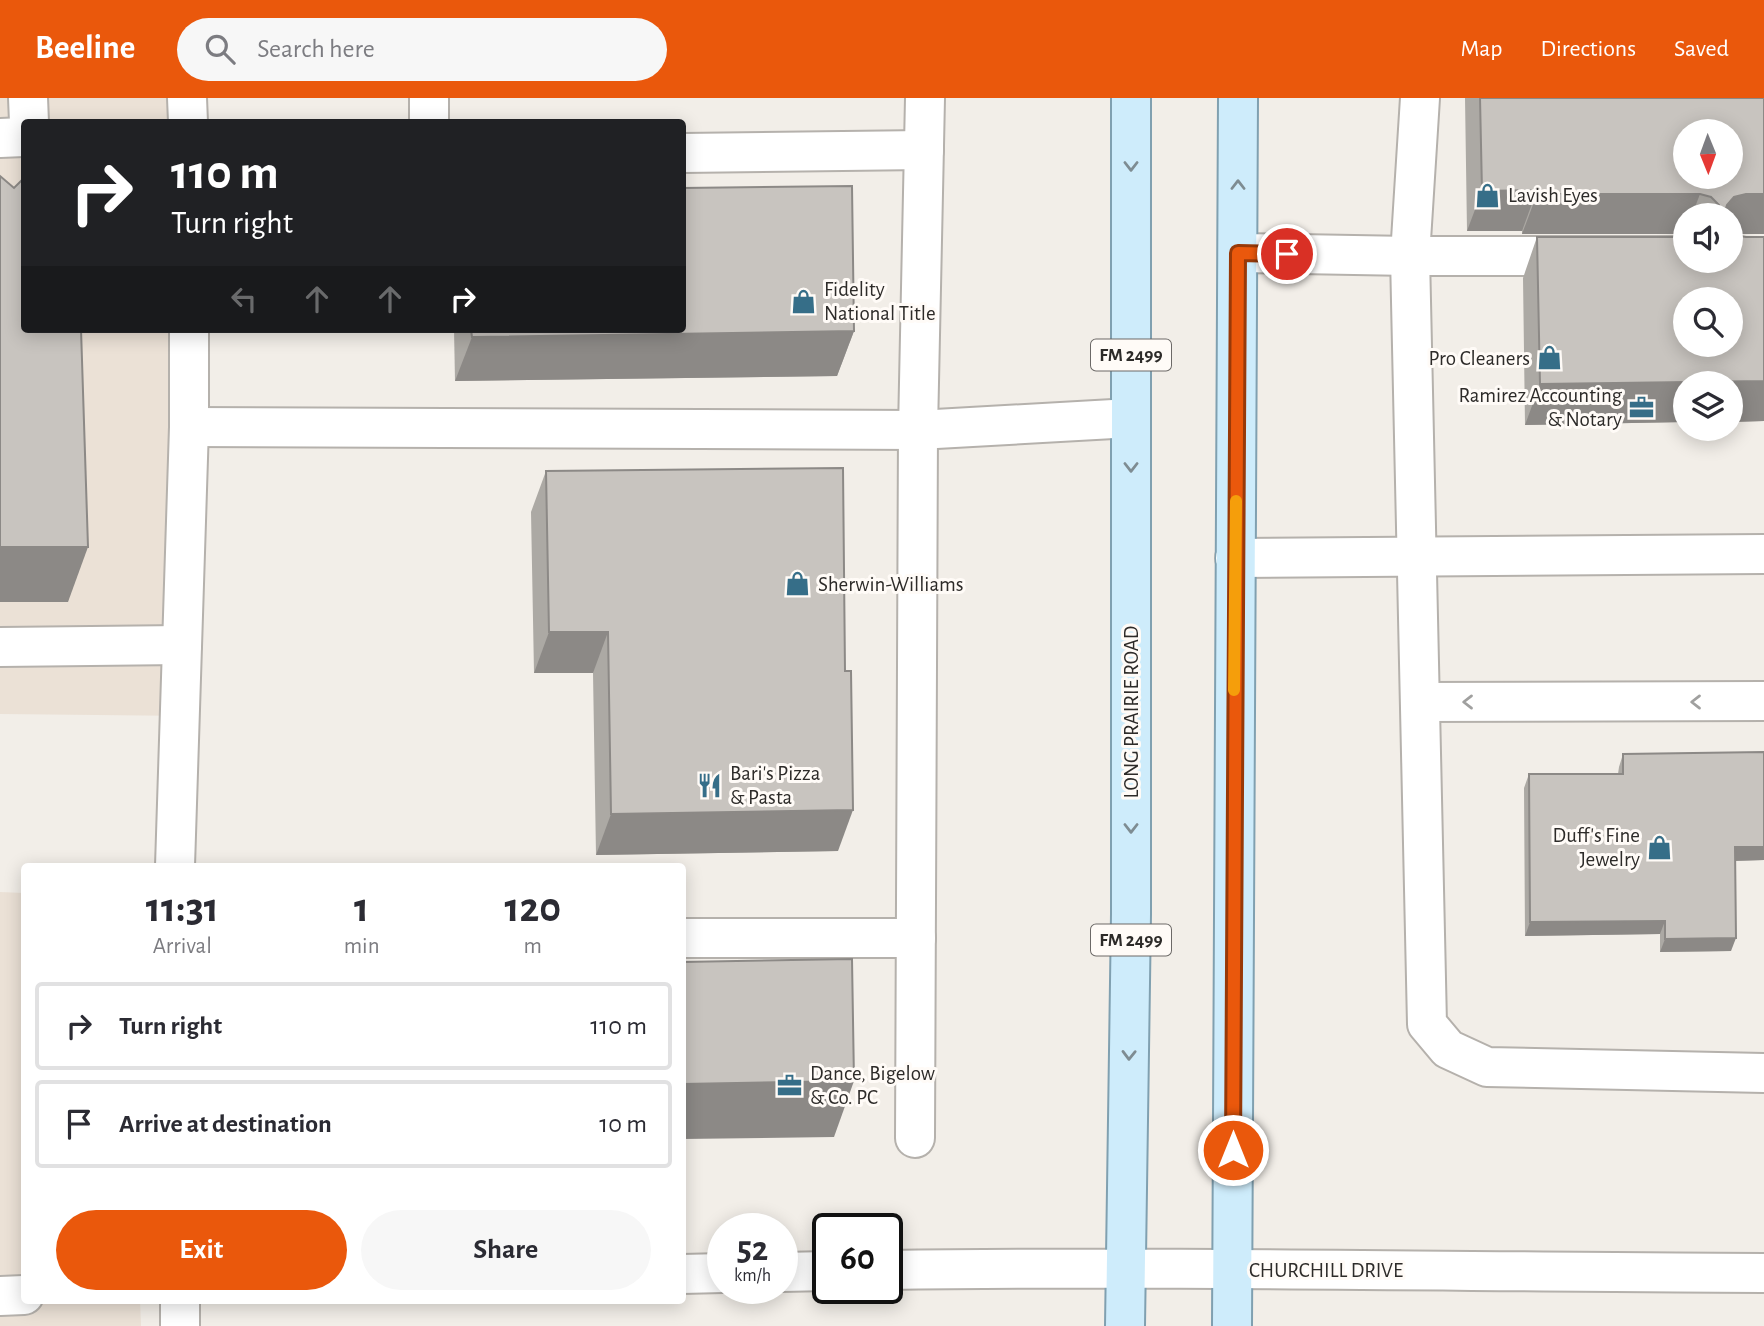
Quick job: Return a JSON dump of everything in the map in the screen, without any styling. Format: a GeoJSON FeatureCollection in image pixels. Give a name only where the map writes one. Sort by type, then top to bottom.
{"type":"FeatureCollection","features":[{"type":"Feature","properties":{"kind":"main road","name":"LONG PRAIRIE ROAD"},"geometry":{"type":"LineString","coordinates":[[1125,1326],[1131,914],[1131,98]]}},
{"type":"Feature","properties":{"kind":"main road"},"geometry":{"type":"LineString","coordinates":[[1232,1326],[1238,98]]}},
{"type":"Feature","properties":{"kind":"street"},"geometry":{"type":"LineString","coordinates":[[28,98],[29,119]]}},
{"type":"Feature","properties":{"kind":"street"},"geometry":{"type":"LineString","coordinates":[[187,98],[188,119]]}},
{"type":"Feature","properties":{"kind":"street"},"geometry":{"type":"LineString","coordinates":[[429,98],[429,119]]}},
{"type":"Feature","properties":{"kind":"street"},"geometry":{"type":"LineString","coordinates":[[915,1138],[918,430],[925,98]]}},
{"type":"Feature","properties":{"kind":"street"},"geometry":{"type":"LineString","coordinates":[[1420,98],[1410,256],[1427,1024],[1448,1049],[1487,1067],[1764,1073]]}},
{"type":"Feature","properties":{"kind":"street"},"geometry":{"type":"LineString","coordinates":[[0,138],[21,137]]}},
{"type":"Feature","properties":{"kind":"street"},"geometry":{"type":"LineString","coordinates":[[686,153],[924,150]]}},
{"type":"Feature","properties":{"kind":"street"},"geometry":{"type":"LineString","coordinates":[[1238,253],[1673,256]]}},
{"type":"Feature","properties":{"kind":"street"},"geometry":{"type":"LineString","coordinates":[[175,863],[189,427],[189,333]]}},
{"type":"Feature","properties":{"kind":"street"},"geometry":{"type":"LineString","coordinates":[[189,427],[918,430],[1131,418]]}},
{"type":"Feature","properties":{"kind":"street"},"geometry":{"type":"LineString","coordinates":[[1235,558],[1764,554]]}},
{"type":"Feature","properties":{"kind":"street"},"geometry":{"type":"LineString","coordinates":[[0,647],[182,645]]}},
{"type":"Feature","properties":{"kind":"street"},"geometry":{"type":"LineString","coordinates":[[1421,702],[1764,701]]}},
{"type":"Feature","properties":{"kind":"street"},"geometry":{"type":"LineString","coordinates":[[686,938],[916,938]]}},
{"type":"Feature","properties":{"kind":"street","name":"CHURCHILL DRIVE"},"geometry":{"type":"LineString","coordinates":[[903,1270],[1126,1267],[1525,1273],[1764,1273]]}},
{"type":"Feature","properties":{"kind":"street"},"geometry":{"type":"LineString","coordinates":[[686,1275],[707,1274]]}},
{"type":"Feature","properties":{"kind":"street"},"geometry":{"type":"LineString","coordinates":[[0,1296],[21,1295]]}},
{"type":"Feature","properties":{"kind":"street"},"geometry":{"type":"LineString","coordinates":[[180,1304],[180,1326]]}},
{"type":"Feature","properties":{"kind":"shaded area"},"geometry":{"type":"Polygon","coordinates":[[[0,98],[185,98],[186,119],[21,119],[21,333],[188,333],[192,716],[0,714],[0,98]]]}},
{"type":"Feature","properties":{"kind":"shaded area"},"geometry":{"type":"Polygon","coordinates":[[[0,892],[21,893],[21,1304],[140,1304],[141,1326],[0,1326],[0,892]]]}},
{"type":"Feature","properties":{"kind":"building"},"geometry":{"type":"Polygon","coordinates":[[[1480,98],[1764,98],[1764,194],[1746,194],[1734,197],[1729,203],[1717,203],[1711,197],[1700,194],[1537,194],[1537,190],[1482,191],[1480,98]]]}},
{"type":"Feature","properties":{"kind":"building"},"geometry":{"type":"Polygon","coordinates":[[[0,176],[14,188],[21,181],[21,333],[81,333],[88,547],[0,547],[0,176]]]}},
{"type":"Feature","properties":{"kind":"building"},"geometry":{"type":"Polygon","coordinates":[[[852,186],[854,331],[472,337],[472,333],[686,333],[686,188],[852,186]]]}},
{"type":"Feature","properties":{"kind":"building"},"geometry":{"type":"Polygon","coordinates":[[[1743,236],[1764,237],[1764,381],[1743,381],[1743,371],[1673,371],[1673,382],[1540,384],[1537,237],[1673,237],[1673,273],[1743,273],[1743,236]]]}},
{"type":"Feature","properties":{"kind":"building"},"geometry":{"type":"Polygon","coordinates":[[[843,468],[845,671],[851,671],[853,810],[611,814],[608,632],[549,632],[546,471],[843,468]]]}},
{"type":"Feature","properties":{"kind":"building"},"geometry":{"type":"Polygon","coordinates":[[[1764,752],[1764,847],[1735,847],[1736,938],[1665,939],[1665,921],[1530,922],[1529,774],[1623,774],[1623,754],[1764,752]]]}},
{"type":"Feature","properties":{"kind":"building"},"geometry":{"type":"Polygon","coordinates":[[[852,959],[854,1081],[686,1084],[686,962],[852,959]]]}},
{"type":"Feature","properties":{"kind":"slow traffic"},"geometry":{"type":"LineString","coordinates":[[1234,690],[1236,501]]}},
{"type":"Feature","properties":{"kind":"place","name":"Lavish Eyes"},"geometry":{"type":"Point","coordinates":[1488,195]}},
{"type":"Feature","properties":{"kind":"place","name":"Fidelity National Title"},"geometry":{"type":"Point","coordinates":[804,301]}},
{"type":"Feature","properties":{"kind":"place","name":"Pro Cleaners"},"geometry":{"type":"Point","coordinates":[1550,358]}},
{"type":"Feature","properties":{"kind":"place","name":"Ramirez Accounting & Notary"},"geometry":{"type":"Point","coordinates":[1642,407]}},
{"type":"Feature","properties":{"kind":"place","name":"Sherwin-Williams"},"geometry":{"type":"Point","coordinates":[798,584]}},
{"type":"Feature","properties":{"kind":"place","name":"Bari's Pizza & Pasta"},"geometry":{"type":"Point","coordinates":[710,785]}},
{"type":"Feature","properties":{"kind":"place","name":"Duff's Fine Jewelry"},"geometry":{"type":"Point","coordinates":[1660,847]}},
{"type":"Feature","properties":{"kind":"place","name":"Dance, Bigelow & Co. PC"},"geometry":{"type":"Point","coordinates":[790,1085]}},
{"type":"Feature","properties":{"kind":"route"},"geometry":{"type":"LineString","coordinates":[[1233,1150],[1238,253],[1287,254]]}}]}
